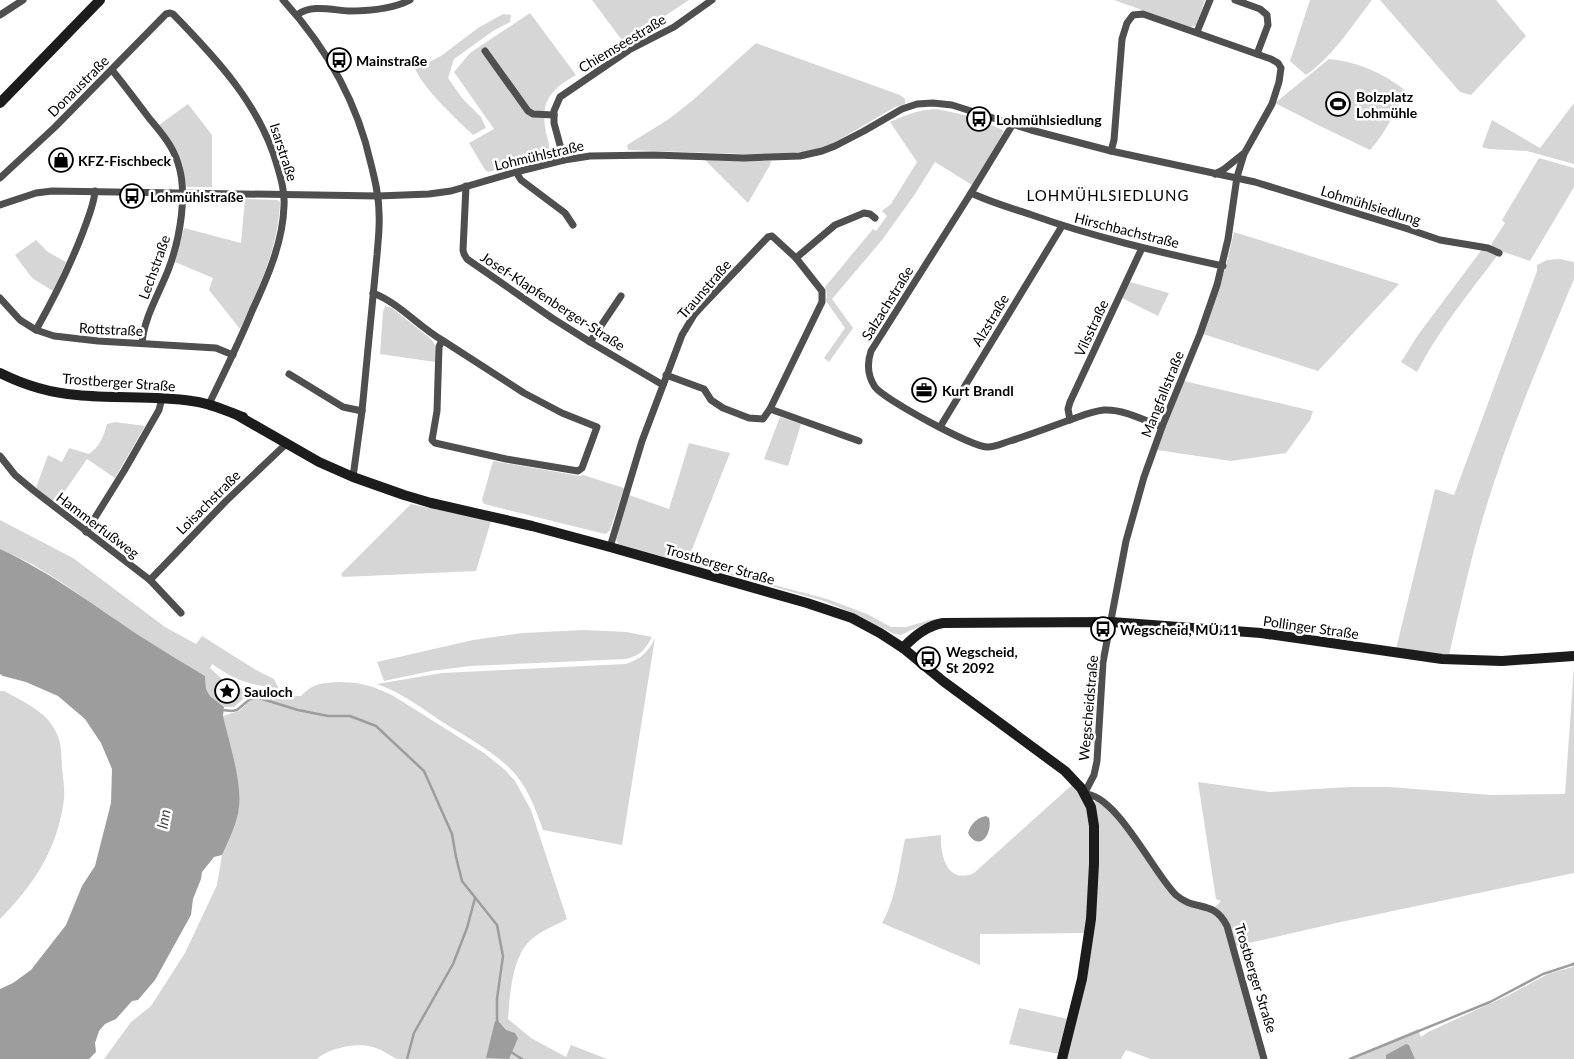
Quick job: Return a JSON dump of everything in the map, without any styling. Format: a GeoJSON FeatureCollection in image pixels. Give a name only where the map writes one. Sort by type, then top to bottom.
{"type":"FeatureCollection","features":[{"type":"Feature","properties":{"kind":"main road"},"geometry":{"type":"LineString","coordinates":[[0,103],[100,0]]}},
{"type":"Feature","properties":{"kind":"main road","name":"Trostberger Straße"},"geometry":{"type":"LineString","coordinates":[[0,373],[36,387],[76,395],[162,398],[190,400],[209,404],[260,423],[302,452]]}},
{"type":"Feature","properties":{"kind":"main road","name":"Trostberger Straße"},"geometry":{"type":"LineString","coordinates":[[237,415],[286,444],[353,477],[431,503],[532,526],[610,547],[828,609],[862,623],[903,648],[943,681],[1065,771],[1084,794],[1091,807],[1094,826],[1094,864],[1091,919],[1082,979],[1062,1059]]}},
{"type":"Feature","properties":{"kind":"main road","name":"Pollinger Straße"},"geometry":{"type":"LineString","coordinates":[[903,648],[922,632],[943,623],[1111,622],[1261,633],[1442,659],[1502,662],[1574,656]]}},
{"type":"Feature","properties":{"kind":"street"},"geometry":{"type":"LineString","coordinates":[[0,15],[24,0]]}},
{"type":"Feature","properties":{"kind":"street"},"geometry":{"type":"LineString","coordinates":[[283,0],[297,15],[325,53],[352,103],[370,156],[378,196],[379,233],[374,293],[353,477]]}},
{"type":"Feature","properties":{"kind":"street"},"geometry":{"type":"LineString","coordinates":[[297,15],[308,9],[360,10],[391,6],[410,0]]}},
{"type":"Feature","properties":{"kind":"street","name":"Chiemseestraße"},"geometry":{"type":"LineString","coordinates":[[554,115],[556,105],[563,94],[629,50],[674,27],[712,0]]}},
{"type":"Feature","properties":{"kind":"street"},"geometry":{"type":"LineString","coordinates":[[1197,32],[1210,0]]}},
{"type":"Feature","properties":{"kind":"street"},"geometry":{"type":"LineString","coordinates":[[1235,0],[1260,9],[1267,15],[1268,25],[1257,54]]}},
{"type":"Feature","properties":{"kind":"street","name":"Donaustraße"},"geometry":{"type":"LineString","coordinates":[[0,178],[112,70],[166,14],[170,12],[173,14]]}},
{"type":"Feature","properties":{"kind":"street","name":"Isarstraße"},"geometry":{"type":"LineString","coordinates":[[173,14],[207,50],[252,108],[269,140],[281,178],[284,195],[283,222],[263,287],[209,404]]}},
{"type":"Feature","properties":{"kind":"street"},"geometry":{"type":"LineString","coordinates":[[1111,151],[1114,140],[1124,29],[1129,19],[1138,14],[1143,14],[1278,62],[1281,74],[1272,104],[1244,154],[1237,177]]}},
{"type":"Feature","properties":{"kind":"street"},"geometry":{"type":"LineString","coordinates":[[485,50],[528,111],[533,114],[554,115],[554,123],[564,160]]}},
{"type":"Feature","properties":{"kind":"street","name":"Lechstraße"},"geometry":{"type":"LineString","coordinates":[[112,70],[174,152],[180,171],[182,192],[181,221],[174,256],[146,324],[142,343]]}},
{"type":"Feature","properties":{"kind":"street","name":"Lohmühlstraße"},"geometry":{"type":"LineString","coordinates":[[0,205],[36,193],[52,191],[378,196],[429,194],[564,160],[590,156],[744,158],[800,156],[835,146],[902,109],[922,103],[946,104],[1013,124]]}},
{"type":"Feature","properties":{"kind":"street","name":"Lohmühlsiedlung"},"geometry":{"type":"LineString","coordinates":[[1013,124],[1111,151],[1215,174],[1237,177],[1440,240],[1488,248],[1499,253]]}},
{"type":"Feature","properties":{"kind":"street","name":"Salzachstraße"},"geometry":{"type":"LineString","coordinates":[[1013,124],[871,350],[868,365],[870,377],[881,393],[940,427],[974,444],[988,447],[1022,438],[1096,411],[1105,410],[1122,413],[1162,426]]}},
{"type":"Feature","properties":{"kind":"street"},"geometry":{"type":"LineString","coordinates":[[1215,174],[1244,154]]}},
{"type":"Feature","properties":{"kind":"street"},"geometry":{"type":"LineString","coordinates":[[516,172],[521,180],[565,213],[573,226]]}},
{"type":"Feature","properties":{"kind":"street","name":"Mangfallstraße"},"geometry":{"type":"LineString","coordinates":[[1111,622],[1126,541],[1135,505],[1162,426],[1200,334],[1223,266],[1237,177]]}},
{"type":"Feature","properties":{"kind":"street","name":"Josef-Klapfenberger-Straße"},"geometry":{"type":"LineString","coordinates":[[466,186],[464,243],[464,254],[466,257],[552,318],[663,385]]}},
{"type":"Feature","properties":{"kind":"street"},"geometry":{"type":"LineString","coordinates":[[36,330],[58,290],[76,250],[94,202],[95,191]]}},
{"type":"Feature","properties":{"kind":"street","name":"Hirschbachstraße"},"geometry":{"type":"LineString","coordinates":[[971,192],[996,203],[1062,226],[1142,248],[1223,266]]}},
{"type":"Feature","properties":{"kind":"street"},"geometry":{"type":"LineString","coordinates":[[666,374],[700,386],[715,404],[750,418],[763,419],[770,409],[822,302],[822,291],[796,258],[835,225],[864,213],[870,214],[875,218]]}},
{"type":"Feature","properties":{"kind":"street","name":"Alzstraße"},"geometry":{"type":"LineString","coordinates":[[940,427],[1062,226]]}},
{"type":"Feature","properties":{"kind":"street","name":"Traunstraße"},"geometry":{"type":"LineString","coordinates":[[610,547],[642,441],[666,374],[682,335],[694,315],[768,237],[774,237],[796,258]]}},
{"type":"Feature","properties":{"kind":"street","name":"Vilsstraße"},"geometry":{"type":"LineString","coordinates":[[1070,420],[1068,409],[1070,402],[1142,248]]}},
{"type":"Feature","properties":{"kind":"street"},"geometry":{"type":"LineString","coordinates":[[374,293],[385,298],[432,334],[442,340],[524,393],[562,413],[597,427],[582,468],[578,470],[506,459],[434,443],[432,440],[436,411],[439,346],[442,340]]}},
{"type":"Feature","properties":{"kind":"street"},"geometry":{"type":"LineString","coordinates":[[590,342],[621,296]]}},
{"type":"Feature","properties":{"kind":"street","name":"Rottstraße"},"geometry":{"type":"LineString","coordinates":[[0,298],[20,320],[36,330],[70,338],[216,348],[233,355]]}},
{"type":"Feature","properties":{"kind":"street"},"geometry":{"type":"LineString","coordinates":[[289,374],[343,406],[362,411]]}},
{"type":"Feature","properties":{"kind":"street"},"geometry":{"type":"LineString","coordinates":[[86,532],[159,410],[162,398]]}},
{"type":"Feature","properties":{"kind":"street"},"geometry":{"type":"LineString","coordinates":[[770,409],[859,441]]}},
{"type":"Feature","properties":{"kind":"street","name":"Loisachstraße"},"geometry":{"type":"LineString","coordinates":[[150,580],[226,501],[286,444]]}},
{"type":"Feature","properties":{"kind":"street","name":"Hammerfußweg"},"geometry":{"type":"LineString","coordinates":[[0,456],[33,490],[150,580],[181,613]]}},
{"type":"Feature","properties":{"kind":"street","name":"Wegscheidstraße"},"geometry":{"type":"LineString","coordinates":[[1084,794],[1094,775],[1100,742],[1102,672],[1111,622]]}},
{"type":"Feature","properties":{"kind":"street","name":"Trostberger Straße"},"geometry":{"type":"LineString","coordinates":[[1084,794],[1091,794],[1109,807],[1137,840],[1176,894],[1191,904],[1211,908],[1224,919],[1244,982],[1264,1059]]}},
{"type":"Feature","properties":{"kind":"shaded area"},"geometry":{"type":"Polygon","coordinates":[[[592,0],[689,0],[624,43],[592,0]]]}},
{"type":"Feature","properties":{"kind":"shaded area"},"geometry":{"type":"Polygon","coordinates":[[[1114,0],[1205,0],[1197,23],[1195,26],[1190,27],[1114,0]]]}},
{"type":"Feature","properties":{"kind":"shaded area"},"geometry":{"type":"Polygon","coordinates":[[[1310,0],[1372,0],[1334,50],[1306,75],[1290,61],[1310,0]]]}},
{"type":"Feature","properties":{"kind":"shaded area"},"geometry":{"type":"Polygon","coordinates":[[[1380,0],[1496,0],[1526,36],[1471,95],[1460,92],[1380,0]]]}},
{"type":"Feature","properties":{"kind":"shaded area"},"geometry":{"type":"Polygon","coordinates":[[[530,13],[576,75],[567,80],[554,92],[546,105],[544,122],[549,147],[548,156],[488,172],[469,143],[494,129],[454,72],[470,53],[530,13]]]}},
{"type":"Feature","properties":{"kind":"shaded area"},"geometry":{"type":"Polygon","coordinates":[[[503,14],[511,15],[510,22],[493,31],[454,59],[448,78],[462,98],[481,117],[486,128],[473,135],[433,95],[415,69],[441,56],[478,28],[503,14]]]}},
{"type":"Feature","properties":{"kind":"shaded area"},"geometry":{"type":"Polygon","coordinates":[[[756,43],[900,95],[905,99],[905,104],[895,107],[832,144],[805,152],[771,155],[628,150],[627,145],[669,119],[756,43]]]}},
{"type":"Feature","properties":{"kind":"shaded area","name":"Bolzplatz Lohmühle"},"geometry":{"type":"Polygon","coordinates":[[[1329,59],[1340,60],[1370,69],[1406,91],[1386,129],[1370,150],[1275,103],[1329,59]]]}},
{"type":"Feature","properties":{"kind":"shaded area"},"geometry":{"type":"Polygon","coordinates":[[[1574,103],[1574,164],[1527,151],[1482,147],[1492,120],[1540,148],[1574,103]]]}},
{"type":"Feature","properties":{"kind":"shaded area"},"geometry":{"type":"Polygon","coordinates":[[[188,104],[212,135],[212,187],[187,187],[183,166],[178,153],[159,125],[188,104]]]}},
{"type":"Feature","properties":{"kind":"shaded area"},"geometry":{"type":"Polygon","coordinates":[[[937,109],[969,116],[1001,129],[1003,131],[1002,135],[972,185],[935,162],[882,240],[832,299],[853,328],[829,362],[824,358],[845,328],[826,301],[825,287],[873,229],[876,231],[887,216],[882,211],[891,204],[917,162],[890,122],[913,113],[937,109]]]}},
{"type":"Feature","properties":{"kind":"shaded area"},"geometry":{"type":"Polygon","coordinates":[[[1539,158],[1574,168],[1574,187],[1530,261],[1498,250],[1492,246],[1492,243],[1505,223],[1502,220],[1539,158]]]}},
{"type":"Feature","properties":{"kind":"shaded area"},"geometry":{"type":"Polygon","coordinates":[[[704,159],[771,161],[748,203],[704,159]]]}},
{"type":"Feature","properties":{"kind":"shaded area"},"geometry":{"type":"Polygon","coordinates":[[[245,199],[277,200],[280,202],[276,236],[266,268],[240,329],[209,290],[213,278],[175,262],[184,228],[241,243],[245,199]]]}},
{"type":"Feature","properties":{"kind":"shaded area"},"geometry":{"type":"Polygon","coordinates":[[[1234,232],[1399,284],[1318,371],[1203,334],[1226,266],[1234,232]]]}},
{"type":"Feature","properties":{"kind":"shaded area"},"geometry":{"type":"Polygon","coordinates":[[[36,240],[48,252],[66,262],[53,291],[32,278],[15,255],[36,240]]]}},
{"type":"Feature","properties":{"kind":"shaded area"},"geometry":{"type":"Polygon","coordinates":[[[1483,248],[1497,256],[1444,327],[1417,372],[1401,362],[1418,335],[1483,248]]]}},
{"type":"Feature","properties":{"kind":"shaded area"},"geometry":{"type":"Polygon","coordinates":[[[1560,259],[1574,262],[1574,279],[1526,395],[1493,484],[1474,549],[1449,655],[1396,649],[1435,489],[1454,495],[1537,271],[1537,265],[1547,260],[1560,259]]]}},
{"type":"Feature","properties":{"kind":"shaded area"},"geometry":{"type":"Polygon","coordinates":[[[1130,282],[1169,293],[1158,316],[1122,298],[1130,282]]]}},
{"type":"Feature","properties":{"kind":"shaded area"},"geometry":{"type":"Polygon","coordinates":[[[385,306],[392,308],[432,340],[435,345],[435,362],[380,354],[385,306]]]}},
{"type":"Feature","properties":{"kind":"shaded area"},"geometry":{"type":"Polygon","coordinates":[[[1184,381],[1313,411],[1310,420],[1286,453],[1231,461],[1157,450],[1184,381]]]}},
{"type":"Feature","properties":{"kind":"shaded area"},"geometry":{"type":"Polygon","coordinates":[[[780,417],[801,424],[788,466],[764,459],[780,417]]]}},
{"type":"Feature","properties":{"kind":"shaded area"},"geometry":{"type":"Polygon","coordinates":[[[115,422],[145,426],[115,478],[87,459],[56,504],[36,488],[48,455],[62,462],[69,448],[89,454],[101,441],[107,424],[115,422]]]}},
{"type":"Feature","properties":{"kind":"shaded area"},"geometry":{"type":"Polygon","coordinates":[[[689,443],[730,453],[687,562],[827,599],[867,614],[891,627],[906,627],[934,619],[945,619],[927,623],[901,635],[894,634],[860,616],[821,600],[618,544],[616,539],[629,495],[669,509],[689,443]]]}},
{"type":"Feature","properties":{"kind":"shaded area"},"geometry":{"type":"Polygon","coordinates":[[[493,461],[583,475],[624,488],[610,530],[606,534],[601,533],[484,504],[482,500],[493,461]]]}},
{"type":"Feature","properties":{"kind":"shaded area"},"geometry":{"type":"Polygon","coordinates":[[[411,504],[491,521],[476,571],[343,577],[341,574],[411,504]]]}},
{"type":"Feature","properties":{"kind":"shaded area"},"geometry":{"type":"Polygon","coordinates":[[[0,520],[73,558],[165,627],[196,644],[202,636],[256,670],[274,679],[279,689],[259,686],[244,681],[229,675],[212,664],[210,668],[223,680],[250,693],[234,707],[224,707],[210,696],[206,689],[205,676],[144,639],[32,564],[0,549],[0,520]]]}},
{"type":"Feature","properties":{"kind":"shaded area"},"geometry":{"type":"Polygon","coordinates":[[[584,630],[626,632],[652,637],[642,651],[626,659],[470,666],[431,671],[384,681],[377,662],[473,640],[523,633],[584,630]]]}},
{"type":"Feature","properties":{"kind":"shaded area"},"geometry":{"type":"Polygon","coordinates":[[[655,638],[622,845],[543,830],[525,788],[508,767],[482,746],[412,701],[377,684],[442,673],[626,664],[644,654],[655,638]]]}},
{"type":"Feature","properties":{"kind":"shaded area"},"geometry":{"type":"Polygon","coordinates":[[[1574,666],[1574,873],[1236,946],[1226,917],[1215,907],[1221,901],[1216,899],[1198,782],[1269,792],[1349,787],[1389,787],[1491,795],[1565,794],[1574,666]]]}},
{"type":"Feature","properties":{"kind":"shaded area"},"geometry":{"type":"Polygon","coordinates":[[[339,682],[357,683],[392,695],[484,753],[504,769],[515,781],[531,810],[567,919],[545,930],[526,945],[516,964],[513,975],[508,1019],[531,1038],[566,1057],[571,1045],[607,1059],[397,1059],[376,1048],[359,1045],[336,1049],[317,1059],[104,1059],[131,1022],[151,1006],[185,953],[217,885],[222,855],[239,808],[223,716],[239,711],[254,697],[266,693],[301,696],[314,686],[339,682]]]}},
{"type":"Feature","properties":{"kind":"shaded area"},"geometry":{"type":"Polygon","coordinates":[[[0,691],[4,691],[34,708],[53,727],[61,749],[64,799],[56,834],[42,865],[34,879],[0,919],[0,691]]]}},
{"type":"Feature","properties":{"kind":"shaded area"},"geometry":{"type":"Polygon","coordinates":[[[1073,784],[1086,808],[1090,825],[1091,855],[1085,933],[980,934],[980,965],[882,923],[891,904],[905,839],[941,835],[942,851],[947,866],[951,872],[965,876],[974,873],[1073,784]]]}},
{"type":"Feature","properties":{"kind":"shaded area"},"geometry":{"type":"Polygon","coordinates":[[[1097,800],[1117,817],[1174,896],[1215,913],[1226,929],[1262,1059],[1151,1059],[1126,1050],[1121,1059],[1065,1059],[1083,992],[1093,804],[1097,800]]]}},
{"type":"Feature","properties":{"kind":"shaded area"},"geometry":{"type":"Polygon","coordinates":[[[1574,962],[1574,1059],[1415,1059],[1409,1045],[1386,1059],[1348,1059],[1418,1029],[1421,1037],[1548,974],[1573,967],[1570,963],[1574,962]]]}},
{"type":"Feature","properties":{"kind":"shaded area"},"geometry":{"type":"Polygon","coordinates":[[[1019,1008],[1068,1019],[1059,1054],[1009,1044],[1019,1008]]]}},
{"type":"Feature","properties":{"kind":"water","name":"Inn"},"geometry":{"type":"Polygon","coordinates":[[[0,549],[56,580],[143,638],[205,676],[206,689],[210,696],[224,707],[223,716],[237,774],[239,797],[235,825],[222,855],[214,857],[202,872],[193,899],[191,915],[155,980],[138,1000],[132,1001],[116,1019],[105,1024],[99,1031],[95,1043],[96,1052],[89,1059],[0,1059],[0,989],[13,983],[31,970],[66,925],[82,886],[95,866],[111,803],[112,769],[101,743],[85,719],[58,696],[26,682],[0,674],[0,549]]]}},
{"type":"Feature","properties":{"kind":"water"},"geometry":{"type":"Polygon","coordinates":[[[986,816],[989,818],[990,824],[987,835],[981,841],[972,839],[968,833],[974,822],[986,816]]]}},
{"type":"Feature","properties":{"kind":"water"},"geometry":{"type":"Polygon","coordinates":[[[495,1021],[500,1023],[506,1030],[515,1033],[518,1038],[509,1059],[486,1058],[495,1021]]]}},
{"type":"Feature","properties":{"kind":"water"},"geometry":{"type":"Polygon","coordinates":[[[1406,1044],[1409,1045],[1415,1059],[1386,1059],[1386,1055],[1406,1044]]]}},
{"type":"Feature","properties":{"kind":"waterway"},"geometry":{"type":"LineString","coordinates":[[222,710],[237,710],[250,699],[259,698],[298,710],[328,716],[350,716],[376,726],[424,771],[452,834],[462,881],[497,925],[503,956],[497,999],[498,1024]]}},
{"type":"Feature","properties":{"kind":"waterway"},"geometry":{"type":"LineString","coordinates":[[407,1059],[414,1033],[453,964],[467,928],[475,898]]}},
{"type":"Feature","properties":{"kind":"waterway"},"geometry":{"type":"LineString","coordinates":[[1350,1059],[1490,1002],[1543,974],[1574,964]]}},
{"type":"Feature","properties":{"kind":"waterway"},"geometry":{"type":"LineString","coordinates":[[511,1052],[522,1059]]}},
{"type":"Feature","properties":{"kind":"place","name":"Mainstraße"},"geometry":{"type":"Point","coordinates":[339,60]}},
{"type":"Feature","properties":{"kind":"place","name":"Bolzplatz Lohmühle"},"geometry":{"type":"Point","coordinates":[1338,104]}},
{"type":"Feature","properties":{"kind":"place","name":"Lohmühlsiedlung"},"geometry":{"type":"Point","coordinates":[979,119]}},
{"type":"Feature","properties":{"kind":"place","name":"KFZ-Fischbeck"},"geometry":{"type":"Point","coordinates":[61,160]}},
{"type":"Feature","properties":{"kind":"place","name":"Lohmühlstraße"},"geometry":{"type":"Point","coordinates":[132,196]}},
{"type":"Feature","properties":{"kind":"place","name":"Kurt Brandl"},"geometry":{"type":"Point","coordinates":[924,390]}},
{"type":"Feature","properties":{"kind":"place","name":"Wegscheid, MÜ 11"},"geometry":{"type":"Point","coordinates":[1103,629]}},
{"type":"Feature","properties":{"kind":"place","name":"Wegscheid, St 2092"},"geometry":{"type":"Point","coordinates":[928,659]}},
{"type":"Feature","properties":{"kind":"place","name":"Sauloch"},"geometry":{"type":"Point","coordinates":[227,691]}},
{"type":"Feature","properties":{"kind":"district","name":"LOHMÜHLSIEDLUNG"},"geometry":{"type":"Point","coordinates":[1108,195]}}]}
